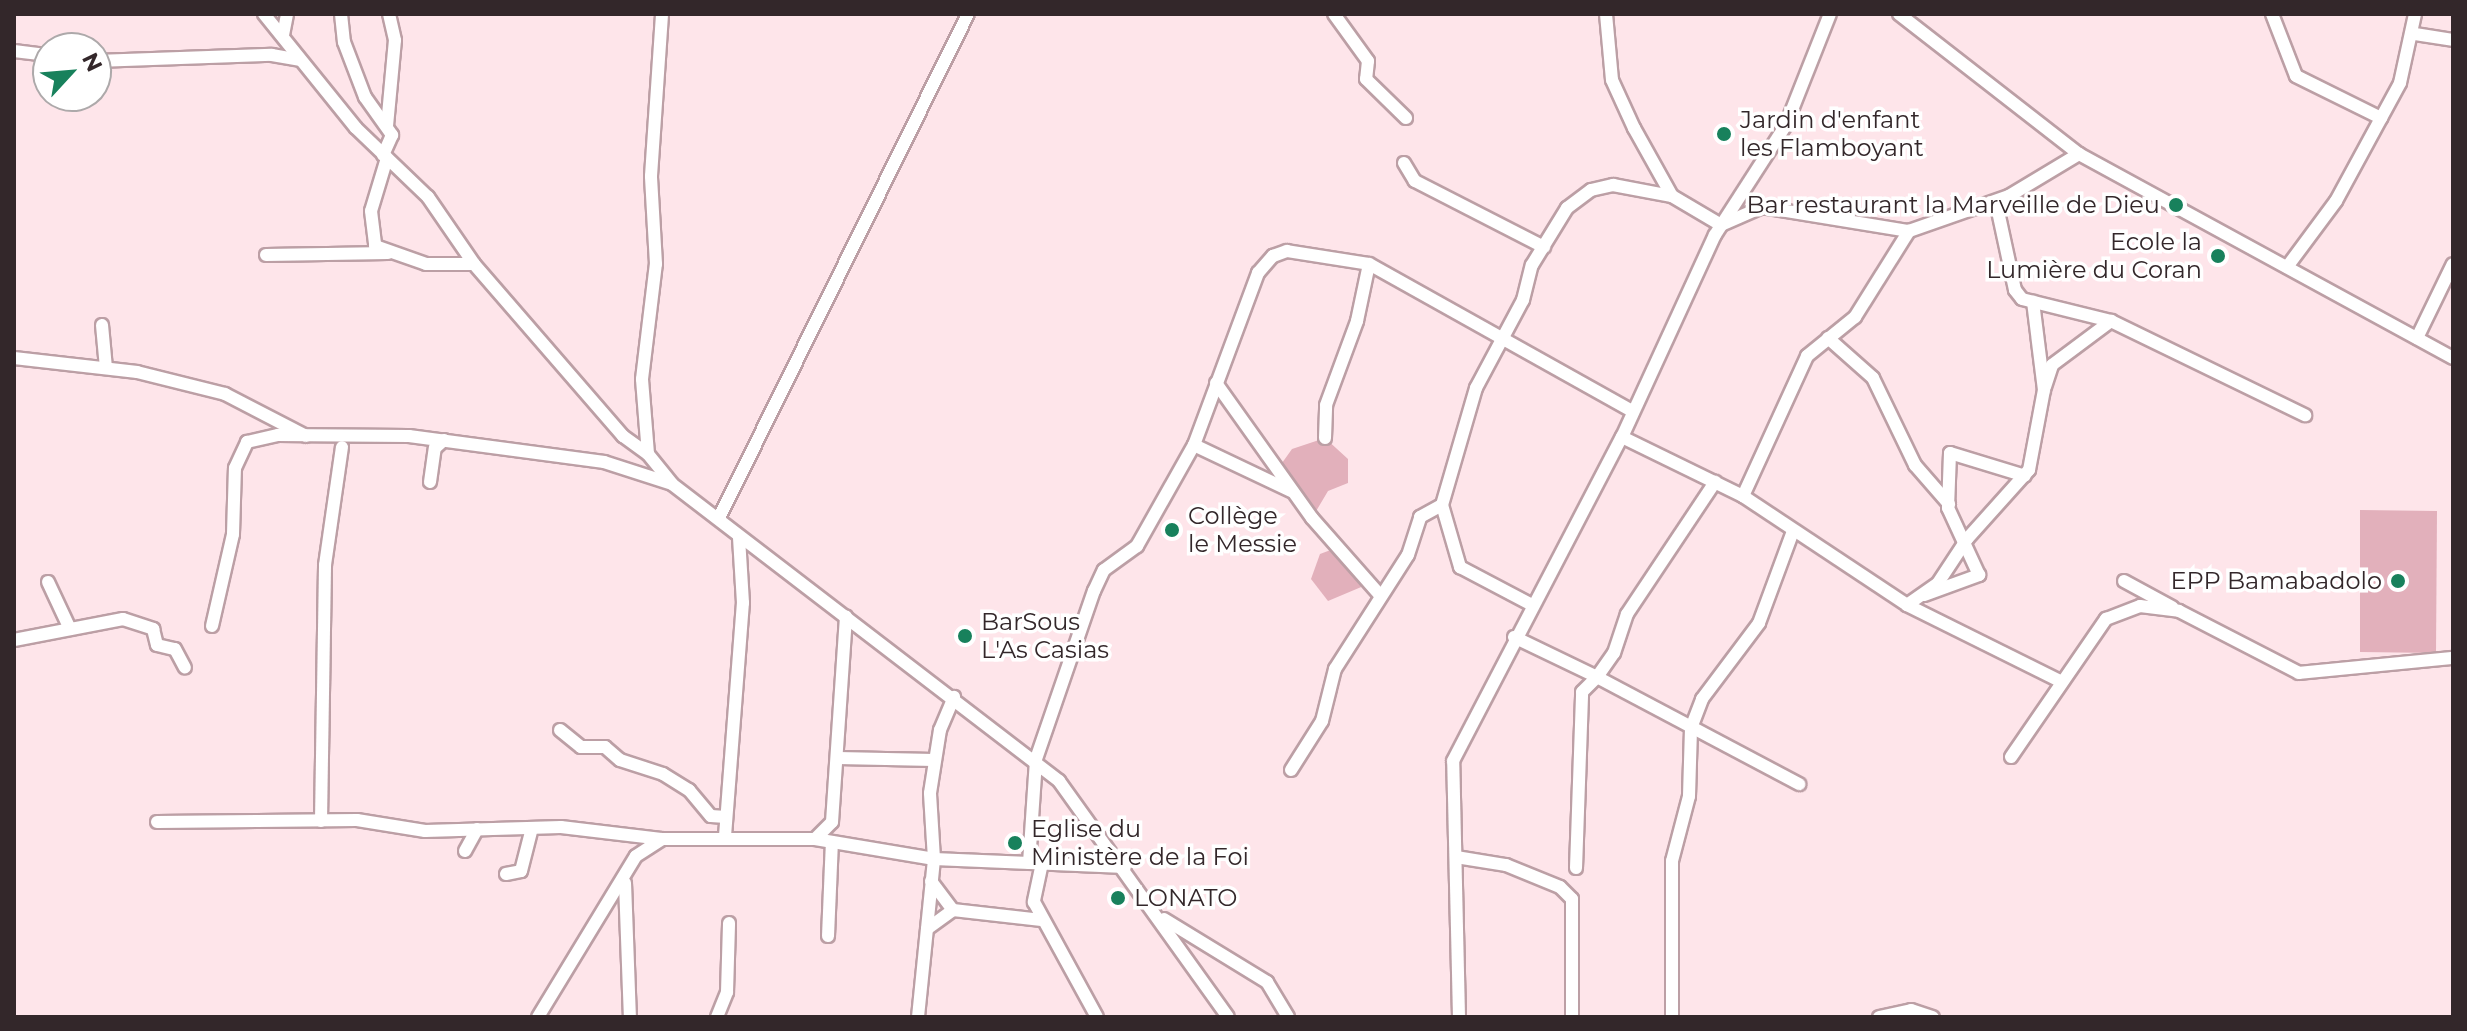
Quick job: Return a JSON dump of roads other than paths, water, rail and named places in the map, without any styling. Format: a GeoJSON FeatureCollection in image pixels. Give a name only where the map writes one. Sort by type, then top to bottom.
{"type":"FeatureCollection","features":[{"type":"Feature","properties":{"kind":"street"},"geometry":{"type":"LineString","coordinates":[[264,14],[300,60],[385,156],[428,197],[474,264],[623,436],[648,454],[672,484],[1036,759],[1111,847],[1228,1017]]}},
{"type":"Feature","properties":{"kind":"street"},"geometry":{"type":"LineString","coordinates":[[283,35],[287,14]]}},
{"type":"Feature","properties":{"kind":"street"},"geometry":{"type":"LineString","coordinates":[[341,14],[344,42],[365,97],[387,126],[392,142],[385,156],[371,235],[388,253]]}},
{"type":"Feature","properties":{"kind":"street"},"geometry":{"type":"LineString","coordinates":[[387,126],[395,40],[389,14]]}},
{"type":"Feature","properties":{"kind":"street"},"geometry":{"type":"LineString","coordinates":[[648,454],[642,379],[656,264],[651,176],[662,14]]}},
{"type":"Feature","properties":{"kind":"street"},"geometry":{"type":"LineString","coordinates":[[719,518],[968,14]]}},
{"type":"Feature","properties":{"kind":"street"},"geometry":{"type":"LineString","coordinates":[[1334,14],[1368,61],[1366,79],[1406,118]]}},
{"type":"Feature","properties":{"kind":"street"},"geometry":{"type":"LineString","coordinates":[[1606,14],[1612,80],[1672,196]]}},
{"type":"Feature","properties":{"kind":"street"},"geometry":{"type":"LineString","coordinates":[[1459,1017],[1453,761],[1514,637],[1622,437],[1721,225],[1786,125],[1830,14]]}},
{"type":"Feature","properties":{"kind":"street"},"geometry":{"type":"LineString","coordinates":[[1899,14],[2079,154],[2453,358]]}},
{"type":"Feature","properties":{"kind":"street"},"geometry":{"type":"LineString","coordinates":[[2272,14],[2296,76],[2381,118]]}},
{"type":"Feature","properties":{"kind":"street"},"geometry":{"type":"LineString","coordinates":[[2287,267],[2336,201],[2381,118],[2415,34],[2415,14]]}},
{"type":"Feature","properties":{"kind":"street"},"geometry":{"type":"LineString","coordinates":[[2415,34],[2453,40]]}},
{"type":"Feature","properties":{"kind":"street"},"geometry":{"type":"LineString","coordinates":[[112,60],[179,54],[300,60]]}},
{"type":"Feature","properties":{"kind":"street"},"geometry":{"type":"LineString","coordinates":[[1721,225],[1762,207],[1909,231],[1996,202],[2079,154]]}},
{"type":"Feature","properties":{"kind":"street"},"geometry":{"type":"LineString","coordinates":[[1404,163],[1415,181],[1544,247]]}},
{"type":"Feature","properties":{"kind":"street"},"geometry":{"type":"LineString","coordinates":[[1532,605],[1460,567],[1442,505],[1476,388],[1503,341],[1544,247],[1567,208],[1591,190],[1613,185],[1672,196],[1721,225]]}},
{"type":"Feature","properties":{"kind":"street"},"geometry":{"type":"LineString","coordinates":[[1996,202],[2015,290],[2033,302],[2111,321],[2305,415]]}},
{"type":"Feature","properties":{"kind":"street"},"geometry":{"type":"LineString","coordinates":[[1743,496],[1789,387],[1815,344],[1855,317],[1909,231]]}},
{"type":"Feature","properties":{"kind":"street"},"geometry":{"type":"LineString","coordinates":[[1097,1017],[1041,920],[1034,885],[1036,759],[1104,570],[1137,546],[1194,445],[1258,273],[1273,256],[1287,251],[1369,264],[1632,411]]}},
{"type":"Feature","properties":{"kind":"street"},"geometry":{"type":"LineString","coordinates":[[266,255],[388,253],[426,264],[474,264]]}},
{"type":"Feature","properties":{"kind":"street"},"geometry":{"type":"LineString","coordinates":[[1325,438],[1326,405],[1357,321],[1369,264]]}},
{"type":"Feature","properties":{"kind":"street"},"geometry":{"type":"LineString","coordinates":[[2417,338],[2453,264]]}},
{"type":"Feature","properties":{"kind":"street"},"geometry":{"type":"LineString","coordinates":[[1907,605],[1938,583],[1964,545],[2025,476],[2042,424],[2044,390],[2033,302]]}},
{"type":"Feature","properties":{"kind":"street"},"geometry":{"type":"LineString","coordinates":[[2044,390],[2052,365],[2111,321]]}},
{"type":"Feature","properties":{"kind":"street"},"geometry":{"type":"LineString","coordinates":[[102,325],[106,368]]}},
{"type":"Feature","properties":{"kind":"street"},"geometry":{"type":"LineString","coordinates":[[1828,338],[1873,378],[1915,465],[1949,504],[1979,575],[1921,595]]}},
{"type":"Feature","properties":{"kind":"street"},"geometry":{"type":"LineString","coordinates":[[14,361],[28,358],[106,368],[225,394],[306,436]]}},
{"type":"Feature","properties":{"kind":"street"},"geometry":{"type":"LineString","coordinates":[[1216,383],[1293,492],[1380,595]]}},
{"type":"Feature","properties":{"kind":"street"},"geometry":{"type":"LineString","coordinates":[[212,626],[233,534],[235,468],[247,442],[306,436],[444,440],[604,462],[672,484]]}},
{"type":"Feature","properties":{"kind":"street"},"geometry":{"type":"LineString","coordinates":[[1622,437],[1743,496],[1907,605],[2058,680]]}},
{"type":"Feature","properties":{"kind":"street"},"geometry":{"type":"LineString","coordinates":[[430,482],[435,448],[444,440]]}},
{"type":"Feature","properties":{"kind":"street"},"geometry":{"type":"LineString","coordinates":[[1194,445],[1229,467],[1293,492]]}},
{"type":"Feature","properties":{"kind":"street"},"geometry":{"type":"LineString","coordinates":[[321,821],[325,565],[342,447]]}},
{"type":"Feature","properties":{"kind":"street"},"geometry":{"type":"LineString","coordinates":[[1949,504],[1950,453],[2025,476]]}},
{"type":"Feature","properties":{"kind":"street"},"geometry":{"type":"LineString","coordinates":[[1576,868],[1582,692],[1614,653],[1627,614],[1715,482]]}},
{"type":"Feature","properties":{"kind":"street"},"geometry":{"type":"LineString","coordinates":[[1291,770],[1322,721],[1335,669],[1408,555],[1420,517],[1442,505]]}},
{"type":"Feature","properties":{"kind":"street"},"geometry":{"type":"LineString","coordinates":[[1672,1017],[1672,861],[1689,796],[1691,728],[1702,699],[1759,623],[1793,531]]}},
{"type":"Feature","properties":{"kind":"street"},"geometry":{"type":"LineString","coordinates":[[725,836],[743,603],[739,537]]}},
{"type":"Feature","properties":{"kind":"street"},"geometry":{"type":"LineString","coordinates":[[2124,581],[2299,673],[2453,658]]}},
{"type":"Feature","properties":{"kind":"street"},"geometry":{"type":"LineString","coordinates":[[48,582],[70,629]]}},
{"type":"Feature","properties":{"kind":"street"},"geometry":{"type":"LineString","coordinates":[[2011,757],[2058,680],[2106,619],[2140,606],[2179,611]]}},
{"type":"Feature","properties":{"kind":"street"},"geometry":{"type":"LineString","coordinates":[[828,936],[837,843],[832,822],[846,616]]}},
{"type":"Feature","properties":{"kind":"street"},"geometry":{"type":"LineString","coordinates":[[14,640],[123,619],[153,629],[157,645],[182,656],[185,668]]}},
{"type":"Feature","properties":{"kind":"street"},"geometry":{"type":"LineString","coordinates":[[1514,637],[1597,677],[1799,784]]}},
{"type":"Feature","properties":{"kind":"street"},"geometry":{"type":"LineString","coordinates":[[918,1017],[934,859],[934,760],[954,697]]}},
{"type":"Feature","properties":{"kind":"street"},"geometry":{"type":"LineString","coordinates":[[560,730],[581,747],[605,747],[620,760],[663,774],[689,790],[711,816],[726,817]]}},
{"type":"Feature","properties":{"kind":"street"},"geometry":{"type":"LineString","coordinates":[[838,758],[934,760]]}},
{"type":"Feature","properties":{"kind":"street"},"geometry":{"type":"LineString","coordinates":[[157,822],[321,821],[425,831],[532,828],[662,839],[725,836],[815,839],[934,859],[1125,867]]}},
{"type":"Feature","properties":{"kind":"street"},"geometry":{"type":"LineString","coordinates":[[815,839],[832,822]]}},
{"type":"Feature","properties":{"kind":"street"},"geometry":{"type":"LineString","coordinates":[[506,874],[521,871],[532,828]]}},
{"type":"Feature","properties":{"kind":"street"},"geometry":{"type":"LineString","coordinates":[[465,851],[477,829]]}},
{"type":"Feature","properties":{"kind":"street"},"geometry":{"type":"LineString","coordinates":[[538,1017],[625,883],[636,856],[662,839]]}},
{"type":"Feature","properties":{"kind":"street"},"geometry":{"type":"LineString","coordinates":[[1090,866],[1111,847]]}},
{"type":"Feature","properties":{"kind":"street"},"geometry":{"type":"LineString","coordinates":[[1456,857],[1506,865],[1560,887],[1572,899],[1572,1017]]}},
{"type":"Feature","properties":{"kind":"street"},"geometry":{"type":"LineString","coordinates":[[931,881],[953,910]]}},
{"type":"Feature","properties":{"kind":"street"},"geometry":{"type":"LineString","coordinates":[[625,883],[630,1017]]}},
{"type":"Feature","properties":{"kind":"street"},"geometry":{"type":"LineString","coordinates":[[927,929],[953,910],[1041,920]]}},
{"type":"Feature","properties":{"kind":"street"},"geometry":{"type":"LineString","coordinates":[[1161,918],[1259,975],[1288,1017]]}},
{"type":"Feature","properties":{"kind":"street"},"geometry":{"type":"LineString","coordinates":[[717,1017],[727,992],[729,923]]}},
{"type":"Feature","properties":{"kind":"street"},"geometry":{"type":"LineString","coordinates":[[1879,1017],[1911,1010],[1933,1017]]}},
{"type":"Feature","properties":{"kind":"place","name":"Jardin d'enfant les Flamboyant"},"geometry":{"type":"Point","coordinates":[1724,134]}},
{"type":"Feature","properties":{"kind":"place","name":"Bar restaurant la Marveille de Dieu"},"geometry":{"type":"Point","coordinates":[2176,205]}},
{"type":"Feature","properties":{"kind":"place","name":"Ecole la Lumière du Coran"},"geometry":{"type":"Point","coordinates":[2218,256]}},
{"type":"Feature","properties":{"kind":"place","name":"Collège le Messie"},"geometry":{"type":"Point","coordinates":[1172,530]}},
{"type":"Feature","properties":{"kind":"place","name":"EPP Bamabadolo"},"geometry":{"type":"Point","coordinates":[2398,581]}},
{"type":"Feature","properties":{"kind":"place","name":"BarSous L'As Casias"},"geometry":{"type":"Point","coordinates":[965,636]}},
{"type":"Feature","properties":{"kind":"place","name":"Eglise du Ministère de la Foi"},"geometry":{"type":"Point","coordinates":[1015,843]}},
{"type":"Feature","properties":{"kind":"place","name":"LONATO"},"geometry":{"type":"Point","coordinates":[1118,898]}}]}
